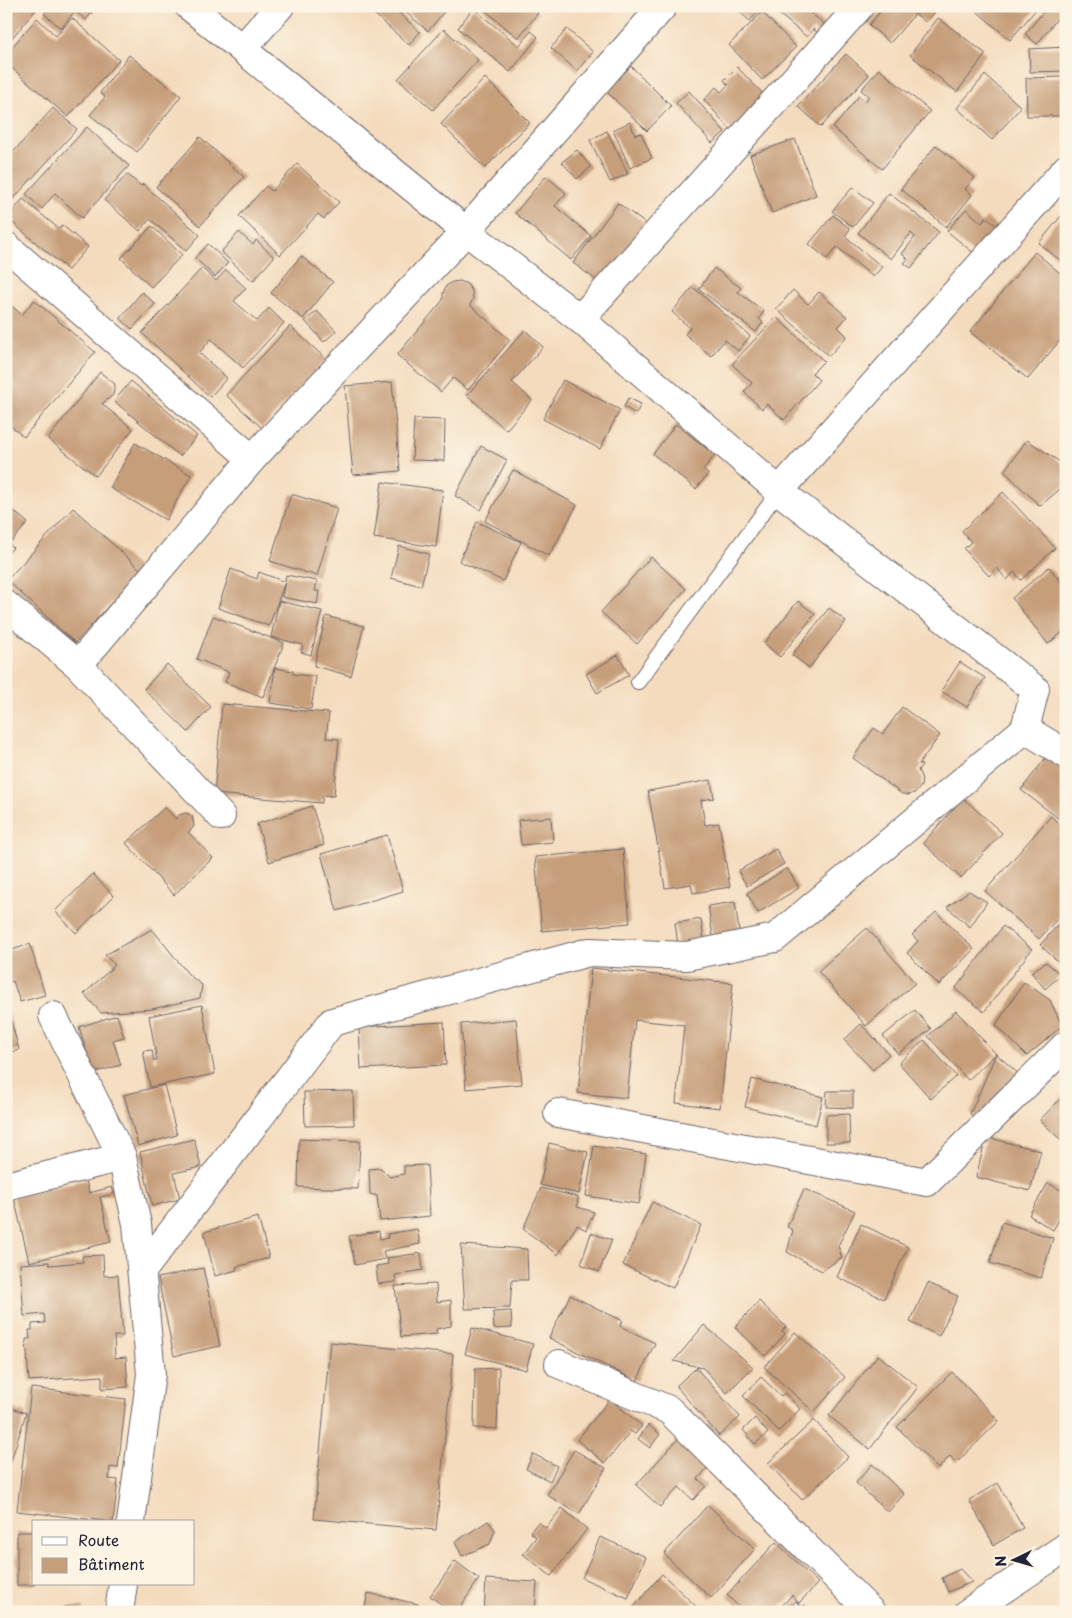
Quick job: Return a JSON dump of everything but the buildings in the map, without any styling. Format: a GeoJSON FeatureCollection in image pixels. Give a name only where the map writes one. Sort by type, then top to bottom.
{"type":"FeatureCollection","features":[{"type":"Feature","properties":{"kind":"street"},"geometry":{"type":"LineString","coordinates":[[142,1271],[332,1022],[589,952],[687,956],[775,938],[1025,729],[1035,689],[779,491],[580,318],[466,231],[189,6]]}},
{"type":"Feature","properties":{"kind":"street"},"geometry":{"type":"LineString","coordinates":[[242,49],[280,6]]}},
{"type":"Feature","properties":{"kind":"street"},"geometry":{"type":"LineString","coordinates":[[78,665],[252,459],[466,231],[664,6]]}},
{"type":"Feature","properties":{"kind":"street"},"geometry":{"type":"LineString","coordinates":[[580,318],[860,6]]}},
{"type":"Feature","properties":{"kind":"street"},"geometry":{"type":"LineString","coordinates":[[779,491],[1066,169]]}},
{"type":"Feature","properties":{"kind":"street"},"geometry":{"type":"LineString","coordinates":[[6,246],[252,459]]}},
{"type":"Feature","properties":{"kind":"street"},"geometry":{"type":"LineString","coordinates":[[6,605],[78,665],[222,816]]}},
{"type":"Feature","properties":{"kind":"street"},"geometry":{"type":"LineString","coordinates":[[1025,729],[1066,754]]}},
{"type":"Feature","properties":{"kind":"street"},"geometry":{"type":"LineString","coordinates":[[52,1016],[122,1157],[137,1224],[150,1374],[131,1520]]}},
{"type":"Feature","properties":{"kind":"street"},"geometry":{"type":"LineString","coordinates":[[558,1113],[928,1182],[1066,1045]]}},
{"type":"Feature","properties":{"kind":"street"},"geometry":{"type":"LineString","coordinates":[[6,1186],[122,1157]]}},
{"type":"Feature","properties":{"kind":"street"},"geometry":{"type":"LineString","coordinates":[[558,1364],[669,1410],[871,1612]]}},
{"type":"Feature","properties":{"kind":"street"},"geometry":{"type":"LineString","coordinates":[[968,1612],[1066,1547]]}},
{"type":"Feature","properties":{"kind":"street"},"geometry":{"type":"LineString","coordinates":[[119,1612],[123,1586]]}},
{"type":"Feature","properties":{"kind":"lane"},"geometry":{"type":"LineString","coordinates":[[638,682],[779,491]]}}]}
